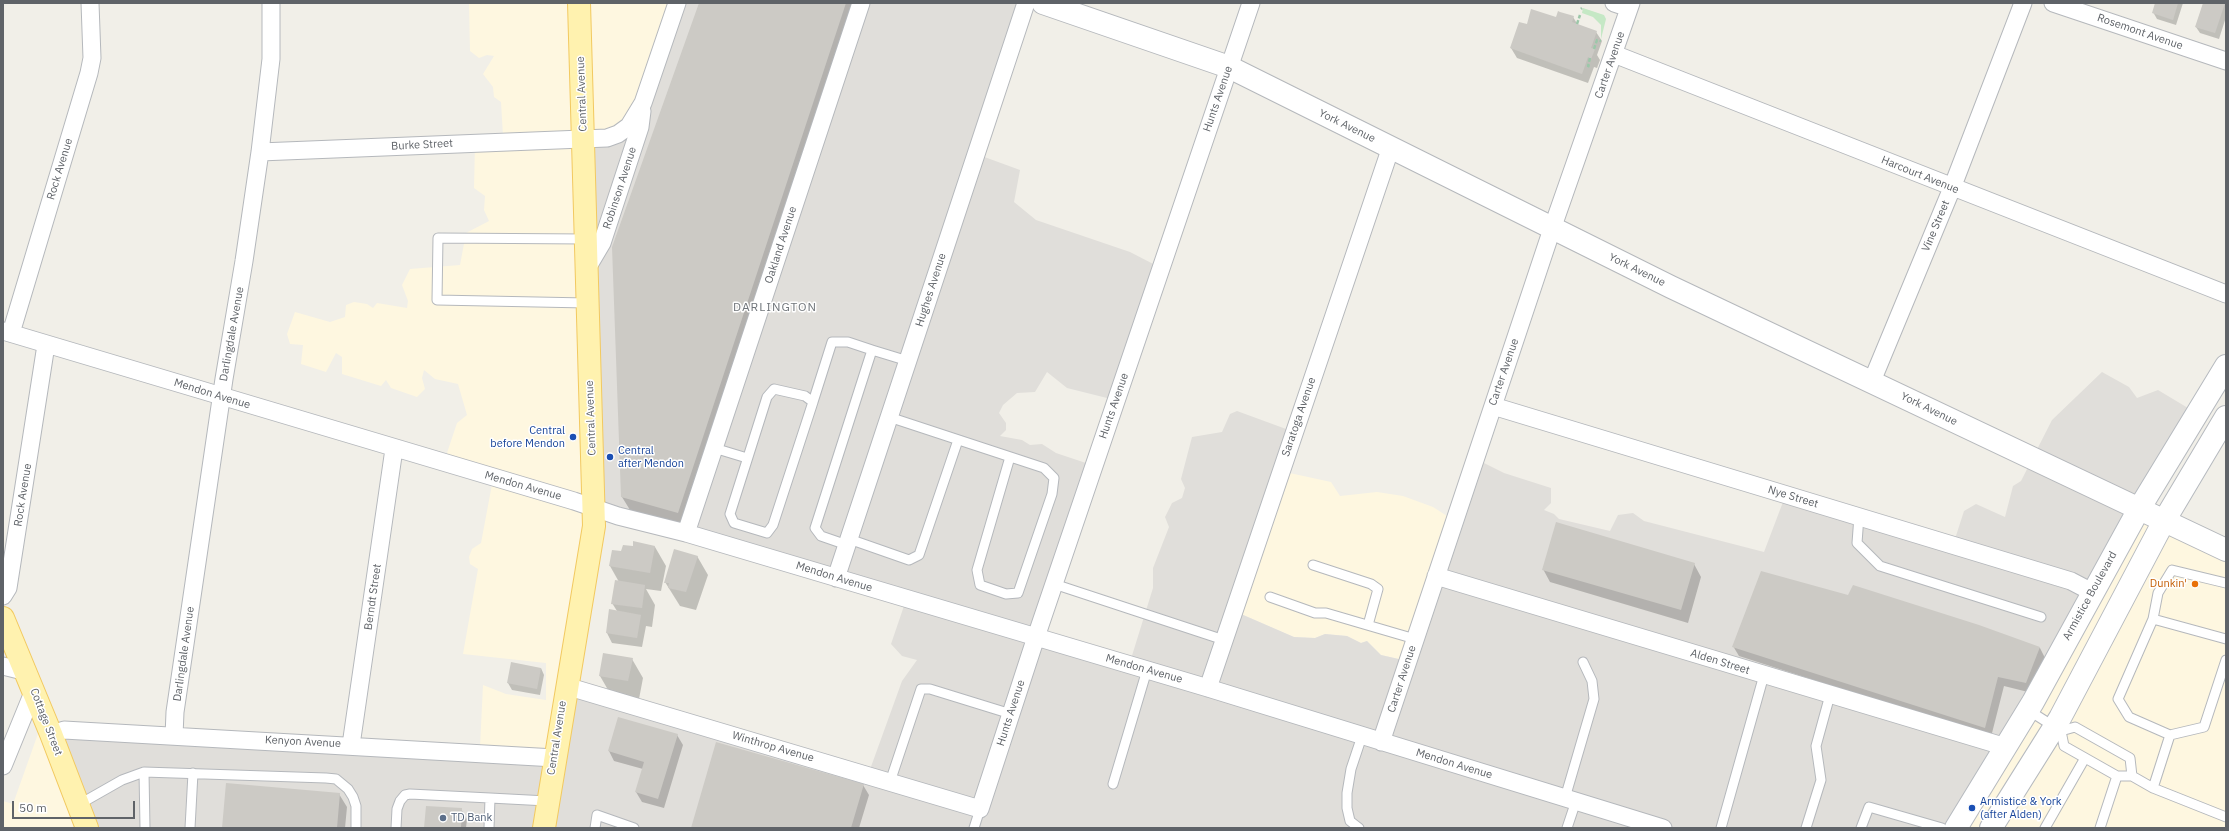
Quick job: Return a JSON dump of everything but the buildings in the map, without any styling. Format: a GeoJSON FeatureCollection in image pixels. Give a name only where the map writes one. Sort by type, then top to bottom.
{"type":"FeatureCollection","features":[{"type":"Feature","properties":{"kind":"main road","name":"Central Avenue"},"geometry":{"type":"LineString","coordinates":[[544,828],[566,686],[590,557],[594,508],[579,3]]}},
{"type":"Feature","properties":{"kind":"main road","name":"Cottage Street"},"geometry":{"type":"LineString","coordinates":[[3,618],[30,681],[87,828]]}},
{"type":"Feature","properties":{"kind":"street","name":"Rock Avenue"},"geometry":{"type":"LineString","coordinates":[[7,332],[89,73],[92,58],[90,3]]}},
{"type":"Feature","properties":{"kind":"street","name":"Darlingdale Avenue"},"geometry":{"type":"LineString","coordinates":[[174,736],[175,712],[221,397],[260,152],[271,59],[271,3]]}},
{"type":"Feature","properties":{"kind":"street","name":"Robinson Avenue"},"geometry":{"type":"LineString","coordinates":[[584,138],[607,138],[618,134],[629,126],[642,103],[677,3]]}},
{"type":"Feature","properties":{"kind":"street","name":"Oakland Avenue"},"geometry":{"type":"LineString","coordinates":[[686,533],[861,3]]}},
{"type":"Feature","properties":{"kind":"street","name":"Hughes Avenue"},"geometry":{"type":"LineString","coordinates":[[836,578],[1026,3]]}},
{"type":"Feature","properties":{"kind":"street","name":"York Avenue"},"geometry":{"type":"LineString","coordinates":[[1043,3],[1229,67],[1552,229],[2226,550]]}},
{"type":"Feature","properties":{"kind":"street","name":"Hunts Avenue"},"geometry":{"type":"LineString","coordinates":[[980,809],[1036,637],[1251,3]]}},
{"type":"Feature","properties":{"kind":"street","name":"Vine Street"},"geometry":{"type":"LineString","coordinates":[[1872,381],[1952,188],[2023,3]]}},
{"type":"Feature","properties":{"kind":"street","name":"Rosemont Avenue"},"geometry":{"type":"LineString","coordinates":[[2053,3],[2226,61]]}},
{"type":"Feature","properties":{"kind":"street","name":"Carter Avenue"},"geometry":{"type":"LineString","coordinates":[[1381,742],[1552,229],[1614,54],[1625,5]]}},
{"type":"Feature","properties":{"kind":"street","name":"Harcourt Avenue"},"geometry":{"type":"LineString","coordinates":[[1614,54],[1952,188],[2226,294]]}},
{"type":"Feature","properties":{"kind":"street","name":"Robinson Avenue"},"geometry":{"type":"LineString","coordinates":[[586,270],[602,243],[640,127],[642,103]]}},
{"type":"Feature","properties":{"kind":"street","name":"Burke Street"},"geometry":{"type":"LineString","coordinates":[[260,152],[584,138]]}},
{"type":"Feature","properties":{"kind":"street","name":"Saratoga Avenue"},"geometry":{"type":"LineString","coordinates":[[1208,688],[1391,147]]}},
{"type":"Feature","properties":{"kind":"street","name":"Mendon Avenue"},"geometry":{"type":"LineString","coordinates":[[7,332],[394,449],[594,508],[686,533],[1208,688],[1663,828]]}},
{"type":"Feature","properties":{"kind":"street","name":"Rock Avenue"},"geometry":{"type":"LineString","coordinates":[[3,596],[8,588],[46,345]]}},
{"type":"Feature","properties":{"kind":"street","name":"Armistice Boulevard"},"geometry":{"type":"LineString","coordinates":[[1942,828],[2006,747],[2139,509],[2226,366]]}},
{"type":"Feature","properties":{"kind":"street","name":"Nye Street"},"geometry":{"type":"LineString","coordinates":[[1493,406],[2070,581],[2092,592]]}},
{"type":"Feature","properties":{"kind":"street"},"geometry":{"type":"LineString","coordinates":[[1992,828],[2057,729],[2060,718],[2164,521],[2226,417]]}},
{"type":"Feature","properties":{"kind":"street","name":"Berndt Street"},"geometry":{"type":"LineString","coordinates":[[351,745],[394,449]]}},
{"type":"Feature","properties":{"kind":"street","name":"Alden Street"},"geometry":{"type":"LineString","coordinates":[[1436,576],[2006,747]]}},
{"type":"Feature","properties":{"kind":"street"},"geometry":{"type":"LineString","coordinates":[[3,666],[30,681],[3,766]]}},
{"type":"Feature","properties":{"kind":"street","name":"Winthrop Avenue"},"geometry":{"type":"LineString","coordinates":[[566,686],[980,809]]}},
{"type":"Feature","properties":{"kind":"street","name":"Kenyon Avenue"},"geometry":{"type":"LineString","coordinates":[[51,734],[64,730],[351,745],[555,758]]}},
{"type":"Feature","properties":{"kind":"lane"},"geometry":{"type":"LineString","coordinates":[[586,239],[471,237],[438,238],[436,300],[587,302]]}},
{"type":"Feature","properties":{"kind":"lane"},"geometry":{"type":"LineString","coordinates":[[813,402],[805,396],[774,389],[767,397],[730,514],[734,523],[767,533],[773,525],[813,402],[832,342],[848,342],[908,361]]}},
{"type":"Feature","properties":{"kind":"lane"},"geometry":{"type":"LineString","coordinates":[[872,350],[815,528],[821,536],[848,542],[910,560],[919,555],[958,440]]}},
{"type":"Feature","properties":{"kind":"lane"},"geometry":{"type":"LineString","coordinates":[[889,417],[1044,468],[1054,478],[1052,494],[1018,593],[1006,594],[980,585],[977,570],[1010,457]]}},
{"type":"Feature","properties":{"kind":"lane"},"geometry":{"type":"LineString","coordinates":[[714,448],[747,458]]}},
{"type":"Feature","properties":{"kind":"lane"},"geometry":{"type":"LineString","coordinates":[[1859,516],[1857,543],[1880,566],[2041,616]]}},
{"type":"Feature","properties":{"kind":"lane"},"geometry":{"type":"LineString","coordinates":[[1313,565],[1371,584],[1378,589],[1368,625]]}},
{"type":"Feature","properties":{"kind":"lane"},"geometry":{"type":"LineString","coordinates":[[2226,583],[2172,570],[2158,593],[2153,619],[2118,699],[2130,717],[2170,735],[2204,727],[2226,660]]}},
{"type":"Feature","properties":{"kind":"lane"},"geometry":{"type":"LineString","coordinates":[[1054,584],[1224,640]]}},
{"type":"Feature","properties":{"kind":"lane"},"geometry":{"type":"LineString","coordinates":[[1270,597],[1315,613],[1326,613],[1415,638]]}},
{"type":"Feature","properties":{"kind":"lane"},"geometry":{"type":"LineString","coordinates":[[2153,619],[2226,639]]}},
{"type":"Feature","properties":{"kind":"lane"},"geometry":{"type":"LineString","coordinates":[[1567,828],[1570,800],[1594,698],[1592,681],[1583,662]]}},
{"type":"Feature","properties":{"kind":"lane"},"geometry":{"type":"LineString","coordinates":[[1113,784],[1147,670]]}},
{"type":"Feature","properties":{"kind":"lane"},"geometry":{"type":"LineString","coordinates":[[1721,828],[1764,675]]}},
{"type":"Feature","properties":{"kind":"lane"},"geometry":{"type":"LineString","coordinates":[[890,782],[921,689],[930,689],[1011,714]]}},
{"type":"Feature","properties":{"kind":"lane"},"geometry":{"type":"LineString","coordinates":[[1806,828],[1820,780],[1816,746],[1830,695]]}},
{"type":"Feature","properties":{"kind":"lane"},"geometry":{"type":"LineString","coordinates":[[2028,710],[2057,729],[2064,746],[2117,776],[2132,776],[2153,788],[2226,817]]}},
{"type":"Feature","properties":{"kind":"lane"},"geometry":{"type":"LineString","coordinates":[[2057,729],[2075,727],[2130,758],[2132,776]]}},
{"type":"Feature","properties":{"kind":"lane"},"geometry":{"type":"LineString","coordinates":[[2153,788],[2170,735]]}},
{"type":"Feature","properties":{"kind":"lane"},"geometry":{"type":"LineString","coordinates":[[1359,828],[1350,820],[1347,808],[1347,793],[1351,769],[1362,736]]}},
{"type":"Feature","properties":{"kind":"lane"},"geometry":{"type":"LineString","coordinates":[[2045,828],[2085,758]]}},
{"type":"Feature","properties":{"kind":"lane"},"geometry":{"type":"LineString","coordinates":[[144,772],[145,828]]}},
{"type":"Feature","properties":{"kind":"lane"},"geometry":{"type":"LineString","coordinates":[[78,805],[122,780],[144,772],[336,780],[348,789],[353,797],[356,806],[356,828]]}},
{"type":"Feature","properties":{"kind":"lane"},"geometry":{"type":"LineString","coordinates":[[190,828],[193,773]]}},
{"type":"Feature","properties":{"kind":"lane"},"geometry":{"type":"LineString","coordinates":[[2100,828],[2117,776]]}},
{"type":"Feature","properties":{"kind":"lane"},"geometry":{"type":"LineString","coordinates":[[396,828],[397,809],[400,801],[405,795],[410,794],[547,801]]}},
{"type":"Feature","properties":{"kind":"lane"},"geometry":{"type":"LineString","coordinates":[[489,828],[490,798]]}},
{"type":"Feature","properties":{"kind":"lane"},"geometry":{"type":"LineString","coordinates":[[1861,828],[1869,807],[1915,824],[1942,828]]}},
{"type":"Feature","properties":{"kind":"lane"},"geometry":{"type":"LineString","coordinates":[[974,828],[980,809]]}},
{"type":"Feature","properties":{"kind":"lane"},"geometry":{"type":"LineString","coordinates":[[595,828],[597,815],[634,828]]}},
{"type":"Feature","properties":{"kind":"path"},"geometry":{"type":"LineString","coordinates":[[1577,24],[1580,15]]}},
{"type":"Feature","properties":{"kind":"path"},"geometry":{"type":"LineString","coordinates":[[1594,49],[1597,40],[1603,42]]}},
{"type":"Feature","properties":{"kind":"path"},"geometry":{"type":"LineString","coordinates":[[1590,58],[1588,66],[1594,68]]}},
{"type":"Feature","properties":{"kind":"shaded area"},"geometry":{"type":"Polygon","coordinates":[[[469,3],[684,3],[598,493],[558,753],[480,747],[483,685],[506,694],[546,700],[546,663],[463,654],[478,569],[470,564],[469,557],[472,549],[481,543],[493,479],[444,462],[457,423],[467,415],[458,384],[435,379],[424,370],[422,378],[425,389],[417,397],[391,388],[386,380],[381,386],[342,374],[342,357],[336,353],[326,372],[301,364],[303,345],[290,344],[287,334],[295,312],[330,322],[345,317],[346,305],[354,302],[367,304],[373,308],[377,303],[407,308],[408,301],[402,285],[410,269],[460,265],[466,233],[489,221],[484,210],[485,196],[474,188],[475,144],[503,136],[501,102],[494,97],[493,87],[483,74],[494,56],[487,55],[479,58],[470,51],[469,3]]]}},
{"type":"Feature","properties":{"kind":"shaded area"},"geometry":{"type":"Polygon","coordinates":[[[684,3],[1027,3],[979,155],[1020,170],[1014,202],[1036,220],[1130,252],[1161,268],[1119,401],[1067,388],[1047,372],[1035,392],[1017,393],[1003,405],[999,413],[1006,423],[1006,430],[1000,436],[1022,440],[1030,445],[1042,444],[1056,453],[1095,466],[1041,636],[1130,662],[1153,588],[1153,568],[1169,527],[1165,517],[1172,503],[1182,498],[1185,488],[1181,479],[1192,437],[1222,432],[1230,414],[1237,411],[1297,433],[1241,614],[1294,637],[1315,638],[1325,634],[1347,636],[1361,643],[1367,641],[1381,655],[1412,662],[1480,465],[1484,463],[1504,473],[1551,488],[1551,503],[1544,510],[1554,514],[1559,519],[1610,531],[1618,515],[1633,513],[1644,521],[1764,552],[1786,494],[1954,542],[1964,511],[1976,504],[2005,517],[2013,486],[2021,481],[2052,420],[2102,372],[2129,387],[2137,398],[2158,390],[2198,414],[1965,828],[96,828],[57,731],[558,753],[571,695],[868,775],[902,681],[917,660],[902,656],[891,644],[906,600],[599,508],[588,141],[627,131],[684,3]]]}},
{"type":"Feature","properties":{"kind":"shaded area"},"geometry":{"type":"Polygon","coordinates":[[[1285,472],[1331,482],[1340,496],[1377,492],[1403,496],[1433,507],[1458,523],[1412,662],[1381,655],[1367,641],[1361,643],[1347,636],[1325,634],[1315,638],[1294,637],[1241,614],[1285,472]]]}},
{"type":"Feature","properties":{"kind":"shaded area"},"geometry":{"type":"Polygon","coordinates":[[[2143,510],[2226,549],[2226,828],[1965,828],[2143,510]]]}},
{"type":"Feature","properties":{"kind":"shaded area"},"geometry":{"type":"Polygon","coordinates":[[[45,714],[96,828],[3,828],[3,801],[13,804],[45,714]]]}},
{"type":"Feature","properties":{"kind":"green space"},"geometry":{"type":"Polygon","coordinates":[[[1583,8],[1604,15],[1606,19],[1601,39],[1601,25],[1593,17],[1582,13],[1583,8]]]}},
{"type":"Feature","properties":{"kind":"place","name":"Central before Mendon"},"geometry":{"type":"Point","coordinates":[573,437]}},
{"type":"Feature","properties":{"kind":"place","name":"Central after Mendon"},"geometry":{"type":"Point","coordinates":[610,457]}},
{"type":"Feature","properties":{"kind":"place","name":"Dunkin'"},"geometry":{"type":"Point","coordinates":[2195,584]}},
{"type":"Feature","properties":{"kind":"place","name":"Armistice & York (after Alden)"},"geometry":{"type":"Point","coordinates":[1972,808]}},
{"type":"Feature","properties":{"kind":"place","name":"TD Bank"},"geometry":{"type":"Point","coordinates":[443,818]}},
{"type":"Feature","properties":{"kind":"district","name":"DARLINGTON"},"geometry":{"type":"Point","coordinates":[775,308]}}]}
